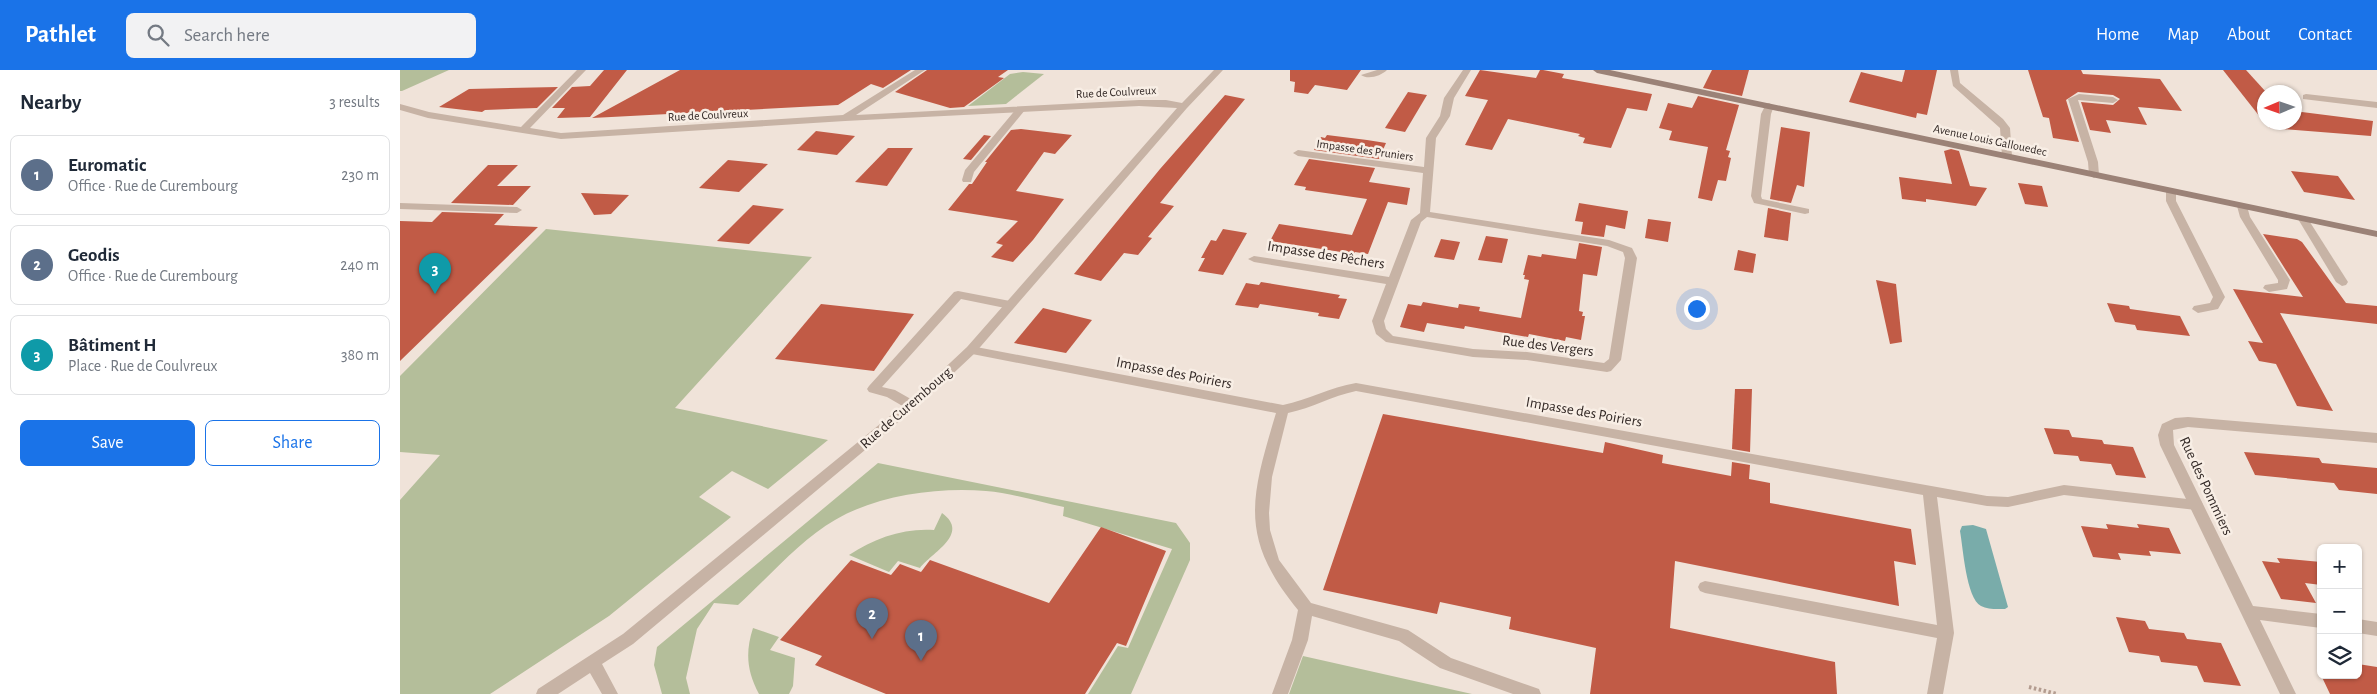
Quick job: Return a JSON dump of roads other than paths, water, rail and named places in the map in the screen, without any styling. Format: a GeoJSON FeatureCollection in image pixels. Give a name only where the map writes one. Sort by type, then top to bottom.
{"type":"FeatureCollection","features":[{"type":"Feature","properties":{"kind":"main road","name":"Avenue Louis Gallouedec"},"geometry":{"type":"LineString","coordinates":[[1597,70],[1610,71],[2377,234]]}},
{"type":"Feature","properties":{"kind":"street"},"geometry":{"type":"LineString","coordinates":[[523,130],[582,70]]}},
{"type":"Feature","properties":{"kind":"street"},"geometry":{"type":"LineString","coordinates":[[845,118],[921,70]]}},
{"type":"Feature","properties":{"kind":"street","name":"Rue de Curembourg"},"geometry":{"type":"LineString","coordinates":[[544,694],[628,639],[911,405],[971,350],[1184,106],[1219,70]]}},
{"type":"Feature","properties":{"kind":"street"},"geometry":{"type":"LineString","coordinates":[[1365,75],[1379,74],[1383,70]]}},
{"type":"Feature","properties":{"kind":"street"},"geometry":{"type":"LineString","coordinates":[[1425,214],[1431,138],[1445,116],[1449,98],[1467,70]]}},
{"type":"Feature","properties":{"kind":"street"},"geometry":{"type":"LineString","coordinates":[[1954,70],[1956,84],[2000,121],[2005,128],[2007,156]]}},
{"type":"Feature","properties":{"kind":"street"},"geometry":{"type":"LineString","coordinates":[[2094,175],[2093,162],[2073,99],[2079,97],[2113,100]]}},
{"type":"Feature","properties":{"kind":"street"},"geometry":{"type":"LineString","coordinates":[[2306,97],[2377,105]]}},
{"type":"Feature","properties":{"kind":"street","name":"Rue de Coulvreux"},"geometry":{"type":"LineString","coordinates":[[400,108],[428,115],[561,136],[845,118],[1139,103],[1166,103],[1184,106]]}},
{"type":"Feature","properties":{"kind":"street"},"geometry":{"type":"LineString","coordinates":[[1769,106],[1766,114],[1756,196],[1758,201],[1767,204],[1805,211]]}},
{"type":"Feature","properties":{"kind":"street"},"geometry":{"type":"LineString","coordinates":[[967,180],[969,172],[1020,110]]}},
{"type":"Feature","properties":{"kind":"street","name":"Impasse des Pruniers"},"geometry":{"type":"LineString","coordinates":[[1298,153],[1429,171]]}},
{"type":"Feature","properties":{"kind":"street"},"geometry":{"type":"LineString","coordinates":[[2171,191],[2171,201],[2219,297],[2214,306],[2198,310]]}},
{"type":"Feature","properties":{"kind":"street"},"geometry":{"type":"LineString","coordinates":[[400,206],[517,210]]}},
{"type":"Feature","properties":{"kind":"street"},"geometry":{"type":"LineString","coordinates":[[2242,206],[2245,217],[2284,280],[2283,286],[2269,288]]}},
{"type":"Feature","properties":{"kind":"street","name":"Rue des Vergers"},"geometry":{"type":"LineString","coordinates":[[1425,214],[1608,243],[1628,250],[1631,258],[1615,360],[1607,368],[1527,356],[1473,352],[1390,338],[1380,331],[1378,321],[1392,281],[1416,220],[1425,214]]}},
{"type":"Feature","properties":{"kind":"street"},"geometry":{"type":"LineString","coordinates":[[2302,219],[2342,282]]}},
{"type":"Feature","properties":{"kind":"street","name":"Impasse des Pêchers"},"geometry":{"type":"LineString","coordinates":[[1254,259],[1392,281]]}},
{"type":"Feature","properties":{"kind":"street"},"geometry":{"type":"LineString","coordinates":[[911,405],[891,393],[873,389],[958,295],[1010,305]]}},
{"type":"Feature","properties":{"kind":"street","name":"Impasse des Poiriers"},"geometry":{"type":"LineString","coordinates":[[971,350],[1283,410],[1306,405],[1339,390],[1356,387],[1987,501],[2008,502],[2064,490],[2196,505]]}},
{"type":"Feature","properties":{"kind":"street"},"geometry":{"type":"LineString","coordinates":[[1283,410],[1268,466],[1261,521],[1266,546],[1275,567],[1306,608],[1403,635],[1446,663],[1533,694]]}},
{"type":"Feature","properties":{"kind":"street","name":"Rue des Pommiers"},"geometry":{"type":"LineString","coordinates":[[2288,694],[2167,445],[2165,435],[2167,427],[2175,423],[2188,422],[2377,438]]}},
{"type":"Feature","properties":{"kind":"street"},"geometry":{"type":"LineString","coordinates":[[1929,490],[1946,633],[1935,694]]}},
{"type":"Feature","properties":{"kind":"street"},"geometry":{"type":"LineString","coordinates":[[1705,587],[1946,633]]}},
{"type":"Feature","properties":{"kind":"street"},"geometry":{"type":"LineString","coordinates":[[1280,694],[1300,640],[1306,608]]}},
{"type":"Feature","properties":{"kind":"street"},"geometry":{"type":"LineString","coordinates":[[2249,612],[2317,620]]}},
{"type":"Feature","properties":{"kind":"street"},"geometry":{"type":"LineString","coordinates":[[2362,627],[2377,629]]}},
{"type":"Feature","properties":{"kind":"street"},"geometry":{"type":"LineString","coordinates":[[592,662],[610,694]]}},
{"type":"Feature","properties":{"kind":"water"},"geometry":{"type":"Polygon","coordinates":[[[1973,525],[1986,529],[2008,607],[2005,609],[1990,609],[1981,606],[1972,593],[1966,572],[1960,531],[1962,526],[1973,525]]]}},
{"type":"Feature","properties":{"kind":"place","name":"Bâtiment H"},"geometry":{"type":"Point","coordinates":[435,294]}},
{"type":"Feature","properties":{"kind":"place","name":"Geodis"},"geometry":{"type":"Point","coordinates":[872,639]}},
{"type":"Feature","properties":{"kind":"place","name":"Euromatic"},"geometry":{"type":"Point","coordinates":[921,661]}}]}
